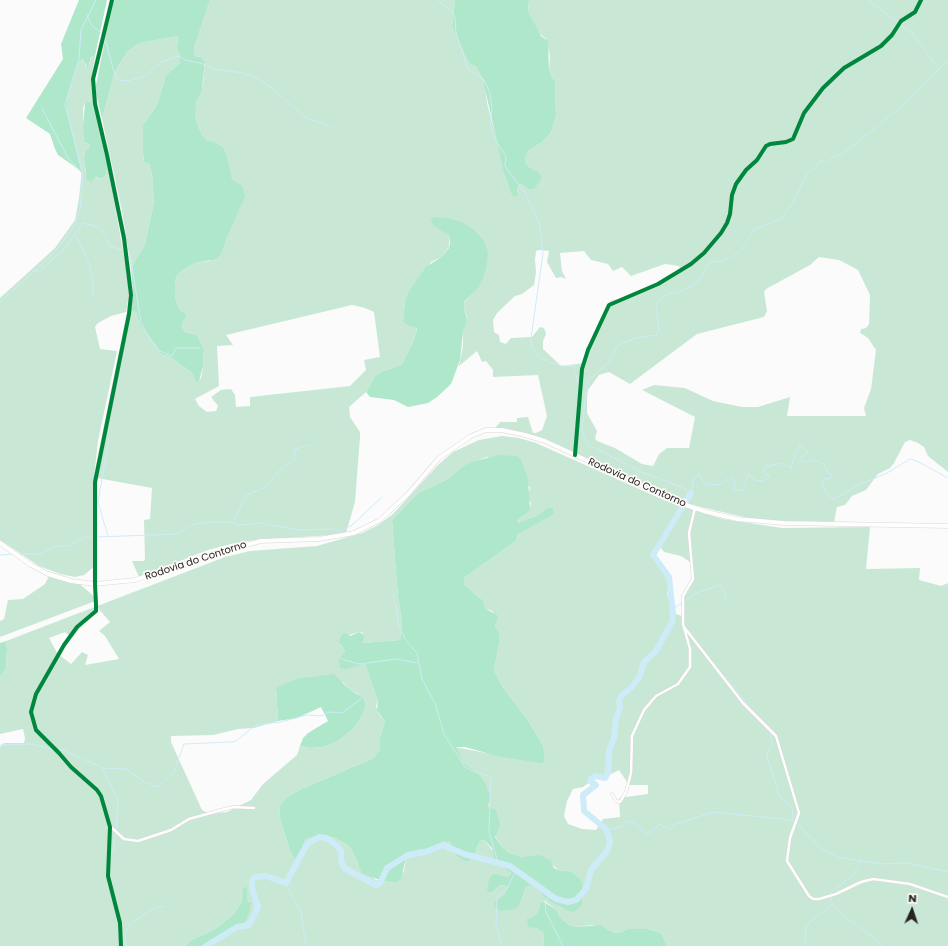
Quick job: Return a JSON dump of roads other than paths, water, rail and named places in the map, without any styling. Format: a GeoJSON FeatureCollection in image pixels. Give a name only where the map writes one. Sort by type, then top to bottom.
{"type":"FeatureCollection","features":[{"type":"Feature","properties":{"kind":"main road","name":"Rodovia do Contorno"},"geometry":{"type":"LineString","coordinates":[[0,543],[31,565],[48,574],[70,581],[95,584],[135,580],[209,554],[261,541],[319,539],[354,533],[380,520],[409,493],[439,458],[471,436],[486,430],[502,430],[525,434],[546,441],[635,484],[695,508],[737,519],[784,523],[948,526]]}},
{"type":"Feature","properties":{"kind":"street"},"geometry":{"type":"LineString","coordinates":[[112,0],[93,79],[95,104],[108,155],[124,238],[130,296],[129,314],[95,482],[96,611],[77,627],[64,645],[36,694],[32,712],[36,730],[71,767],[97,790],[106,809],[110,827],[108,876],[120,923],[121,946]]}},
{"type":"Feature","properties":{"kind":"street"},"geometry":{"type":"LineString","coordinates":[[575,455],[582,369],[588,350],[609,305],[658,284],[691,264],[704,253],[721,233],[727,223],[730,214],[732,195],[736,184],[746,170],[757,160],[766,146],[793,139],[804,113],[823,88],[844,68],[881,46],[892,35],[901,21],[915,12],[921,0]]}},
{"type":"Feature","properties":{"kind":"street"},"geometry":{"type":"LineString","coordinates":[[612,794],[616,801],[620,802],[626,792],[631,773],[632,736],[644,710],[656,696],[678,684],[689,670],[691,658],[684,627],[683,596],[693,579],[689,533],[695,508]]}},
{"type":"Feature","properties":{"kind":"street"},"geometry":{"type":"LineString","coordinates":[[684,627],[740,699],[776,736],[799,813],[790,838],[787,861],[809,896],[813,899],[819,899],[836,894],[861,882],[873,879],[910,884],[948,897]]}},
{"type":"Feature","properties":{"kind":"street"},"geometry":{"type":"LineString","coordinates":[[110,827],[124,840],[138,841],[171,830],[189,820],[225,809],[254,808]]}},
{"type":"Feature","properties":{"kind":"waterway"},"geometry":{"type":"LineString","coordinates":[[0,302],[54,253],[72,229],[80,210],[83,176],[65,104],[79,59],[81,30],[96,0]]}},
{"type":"Feature","properties":{"kind":"waterway"},"geometry":{"type":"LineString","coordinates":[[438,0],[452,12],[455,18],[456,33],[468,69],[484,80],[490,93],[492,110],[490,124],[493,137],[506,156],[505,165],[526,194],[540,226],[543,253],[531,338],[532,348],[538,356],[551,363],[562,366],[574,366],[579,388]]}},
{"type":"Feature","properties":{"kind":"waterway"},"geometry":{"type":"LineString","coordinates":[[868,0],[913,34],[939,70]]}},
{"type":"Feature","properties":{"kind":"waterway"},"geometry":{"type":"LineString","coordinates":[[87,15],[92,26],[103,34]]}},
{"type":"Feature","properties":{"kind":"waterway"},"geometry":{"type":"LineString","coordinates":[[105,36],[116,78],[119,80],[128,81],[145,76],[161,62],[179,56],[185,60],[200,63],[214,69],[243,73],[255,77],[272,88],[306,118],[334,127]]}},
{"type":"Feature","properties":{"kind":"waterway"},"geometry":{"type":"LineString","coordinates":[[948,60],[908,101],[849,149],[841,155],[833,157],[828,162],[819,161],[816,167],[807,174],[794,201],[781,219],[755,229],[742,249],[734,256],[721,261],[709,262],[701,278],[695,284],[679,292],[668,294],[657,301],[656,308],[659,329],[657,335],[635,338],[617,346],[611,360],[587,382],[582,430],[584,438],[589,445],[644,473],[682,487],[691,493],[693,481],[699,473],[705,484],[708,485],[721,484],[731,476],[735,482],[734,489],[744,491],[744,485],[749,474],[755,480],[763,481],[770,477],[763,472],[765,467],[781,463],[791,468],[800,445],[808,451],[805,455],[800,457],[801,459],[806,462],[813,460],[820,462],[825,466],[827,472],[832,475],[832,478],[824,479],[822,485],[828,495],[834,499],[856,486],[887,473],[910,459],[917,461],[948,478]]}},
{"type":"Feature","properties":{"kind":"waterway"},"geometry":{"type":"LineString","coordinates":[[42,108],[68,158],[83,174]]}},
{"type":"Feature","properties":{"kind":"waterway"},"geometry":{"type":"LineString","coordinates":[[33,272],[41,270],[63,250],[83,223],[99,227],[110,246],[125,251]]}},
{"type":"Feature","properties":{"kind":"waterway"},"geometry":{"type":"LineString","coordinates":[[75,234],[89,264],[93,282],[93,297]]}},
{"type":"Feature","properties":{"kind":"waterway"},"geometry":{"type":"LineString","coordinates":[[128,253],[130,254],[141,323],[150,338],[160,351],[172,356],[176,348],[200,348]]}},
{"type":"Feature","properties":{"kind":"waterway"},"geometry":{"type":"LineString","coordinates":[[108,536],[98,502],[109,438]]}},
{"type":"Feature","properties":{"kind":"waterway"},"geometry":{"type":"LineString","coordinates":[[234,522],[245,496],[267,486],[279,471],[294,460],[295,449],[310,445]]}},
{"type":"Feature","properties":{"kind":"waterway"},"geometry":{"type":"LineString","coordinates":[[206,946],[237,927],[249,925],[258,907],[252,888],[252,881],[255,877],[266,876],[286,883],[307,844],[319,837],[327,838],[337,846],[341,851],[341,860],[344,868],[376,885],[380,883],[387,868],[408,855],[425,852],[443,845],[464,854],[510,866],[556,899],[568,902],[576,900],[586,889],[591,870],[607,851],[610,842],[606,829],[584,811],[583,795],[596,785],[590,781],[591,779],[596,776],[605,778],[608,773],[609,751],[614,738],[621,696],[632,687],[640,676],[644,662],[656,651],[672,622],[673,613],[669,577],[653,555],[691,493]]}},
{"type":"Feature","properties":{"kind":"waterway"},"geometry":{"type":"LineString","coordinates":[[97,537],[177,534],[191,525],[207,522],[230,522],[239,525],[259,523],[300,530],[335,529],[339,531],[351,526],[382,497]]}},
{"type":"Feature","properties":{"kind":"waterway"},"geometry":{"type":"LineString","coordinates":[[18,554],[39,554],[56,546],[69,546],[84,537],[94,538]]}},
{"type":"Feature","properties":{"kind":"waterway"},"geometry":{"type":"LineString","coordinates":[[0,555],[13,554]]}},
{"type":"Feature","properties":{"kind":"waterway"},"geometry":{"type":"LineString","coordinates":[[673,609],[696,593],[720,585],[725,594],[726,602]]}},
{"type":"Feature","properties":{"kind":"waterway"},"geometry":{"type":"LineString","coordinates":[[393,594],[400,629],[407,642],[417,653],[422,679],[435,703],[444,734],[465,767],[491,777],[489,832],[498,862]]}},
{"type":"Feature","properties":{"kind":"waterway"},"geometry":{"type":"LineString","coordinates":[[341,659],[359,664],[397,659],[417,663]]}},
{"type":"Feature","properties":{"kind":"waterway"},"geometry":{"type":"LineString","coordinates":[[726,676],[751,709]]}},
{"type":"Feature","properties":{"kind":"waterway"},"geometry":{"type":"LineString","coordinates":[[57,750],[63,750],[103,768],[126,769],[144,782],[158,787],[174,772],[184,744],[236,741],[256,725],[281,722],[307,715],[321,716],[329,712],[342,713],[362,698]]}},
{"type":"Feature","properties":{"kind":"waterway"},"geometry":{"type":"LineString","coordinates":[[770,731],[772,745],[767,754],[768,760],[780,797],[792,807],[793,820]]}},
{"type":"Feature","properties":{"kind":"waterway"},"geometry":{"type":"LineString","coordinates":[[0,745],[32,744],[54,750]]}},
{"type":"Feature","properties":{"kind":"waterway"},"geometry":{"type":"LineString","coordinates":[[103,769],[118,800],[116,830]]}},
{"type":"Feature","properties":{"kind":"waterway"},"geometry":{"type":"LineString","coordinates":[[607,831],[622,827],[628,821],[635,823],[647,835],[660,824],[668,829],[671,829],[676,823],[681,823],[712,812],[784,819],[795,821],[822,850],[841,858],[883,864],[907,863],[948,872]]}},
{"type":"Feature","properties":{"kind":"waterway"},"geometry":{"type":"LineString","coordinates":[[113,851],[116,833]]}},
{"type":"Feature","properties":{"kind":"waterway"},"geometry":{"type":"LineString","coordinates":[[861,862],[852,876],[831,892],[831,902],[844,917],[863,929],[882,946]]}},
{"type":"Feature","properties":{"kind":"waterway"},"geometry":{"type":"LineString","coordinates":[[502,946],[496,925],[497,899],[498,896],[507,889],[513,876],[519,871]]}},
{"type":"Feature","properties":{"kind":"waterway"},"geometry":{"type":"LineString","coordinates":[[285,883],[301,912],[306,946]]}},
{"type":"Feature","properties":{"kind":"waterway"},"geometry":{"type":"LineString","coordinates":[[550,894],[545,903],[546,912],[563,946]]}},
{"type":"Feature","properties":{"kind":"waterway"},"geometry":{"type":"LineString","coordinates":[[805,946],[806,926],[832,904]]}},
{"type":"Feature","properties":{"kind":"waterway"},"geometry":{"type":"LineString","coordinates":[[126,946],[125,932],[131,923],[151,910],[164,906]]}}]}
